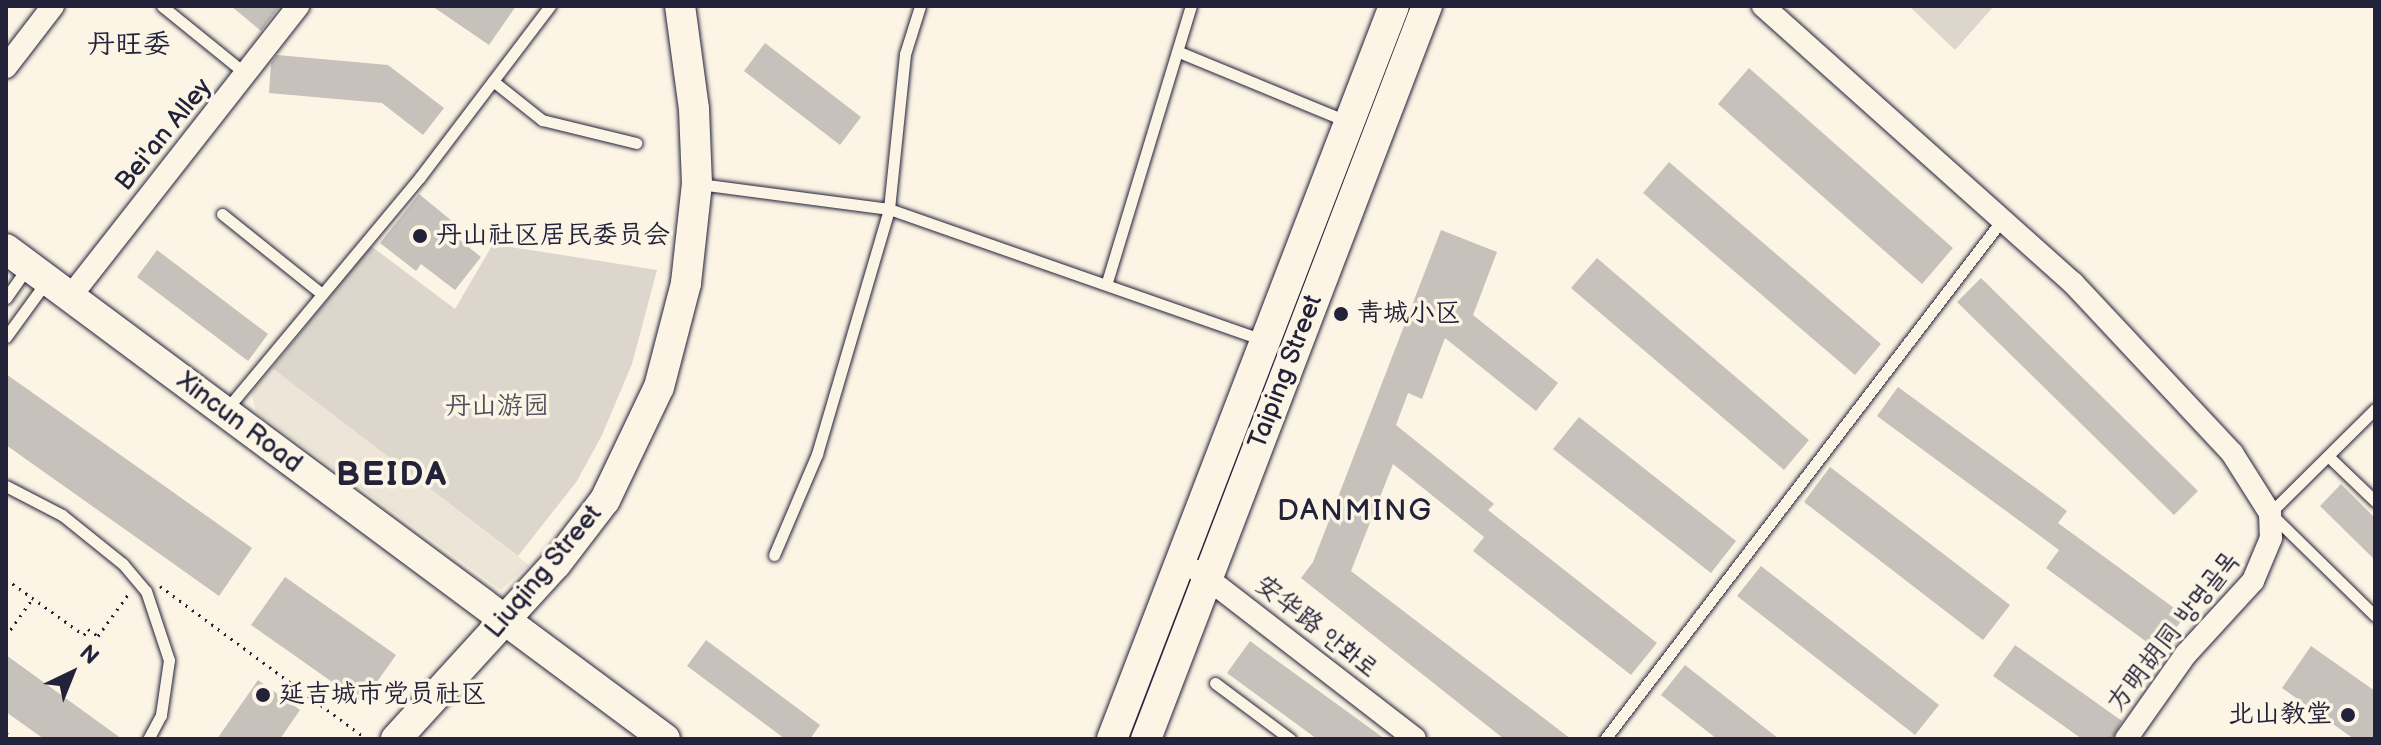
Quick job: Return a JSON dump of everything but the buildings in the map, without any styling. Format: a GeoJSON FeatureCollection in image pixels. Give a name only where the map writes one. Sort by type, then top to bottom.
{"type":"FeatureCollection","features":[{"type":"Feature","properties":{"kind":"main road","name":"Liuqing Street"},"geometry":{"type":"LineString","coordinates":[[396,739],[504,620],[605,500],[645,423],[676,336],[697,184],[694,109],[680,6]]}},
{"type":"Feature","properties":{"kind":"main road","name":"Taiping Street"},"geometry":{"type":"LineString","coordinates":[[1112,739],[1394,6]]}},
{"type":"Feature","properties":{"kind":"main road","name":"Taiping Street"},"geometry":{"type":"LineString","coordinates":[[1146,739],[1427,6]]}},
{"type":"Feature","properties":{"kind":"main road","name":"Xincun Road"},"geometry":{"type":"LineString","coordinates":[[38,274],[665,739]]}},
{"type":"Feature","properties":{"kind":"street"},"geometry":{"type":"LineString","coordinates":[[6,67],[53,6]]}},
{"type":"Feature","properties":{"kind":"street","name":"Bei'an Alley"},"geometry":{"type":"LineString","coordinates":[[38,274],[248,76],[298,6]]}},
{"type":"Feature","properties":{"kind":"street"},"geometry":{"type":"LineString","coordinates":[[1763,6],[2073,283],[2232,453],[2270,513]]}},
{"type":"Feature","properties":{"kind":"street","name":"方明胡同 방명골목"},"geometry":{"type":"LineString","coordinates":[[2126,739],[2186,654],[2253,581],[2267,556],[2270,513]]}},
{"type":"Feature","properties":{"kind":"street","name":"安华路 안화로"},"geometry":{"type":"LineString","coordinates":[[1181,560],[1415,739]]}},
{"type":"Feature","properties":{"kind":"lane"},"geometry":{"type":"LineString","coordinates":[[162,6],[248,76]]}},
{"type":"Feature","properties":{"kind":"lane"},"geometry":{"type":"LineString","coordinates":[[224,412],[322,294],[550,6]]}},
{"type":"Feature","properties":{"kind":"lane"},"geometry":{"type":"LineString","coordinates":[[774,555],[817,454],[889,209],[905,54],[920,6]]}},
{"type":"Feature","properties":{"kind":"lane"},"geometry":{"type":"LineString","coordinates":[[1107,282],[1191,6]]}},
{"type":"Feature","properties":{"kind":"lane"},"geometry":{"type":"LineString","coordinates":[[1179,52],[1351,123]]}},
{"type":"Feature","properties":{"kind":"lane"},"geometry":{"type":"LineString","coordinates":[[493,81],[542,120],[636,143]]}},
{"type":"Feature","properties":{"kind":"lane"},"geometry":{"type":"LineString","coordinates":[[697,184],[889,209],[1107,282],[1266,341]]}},
{"type":"Feature","properties":{"kind":"lane"},"geometry":{"type":"LineString","coordinates":[[222,214],[322,294]]}},
{"type":"Feature","properties":{"kind":"lane"},"geometry":{"type":"LineString","coordinates":[[1605,739],[2002,220]]}},
{"type":"Feature","properties":{"kind":"lane"},"geometry":{"type":"LineString","coordinates":[[6,298],[38,274]]}},
{"type":"Feature","properties":{"kind":"lane"},"geometry":{"type":"LineString","coordinates":[[6,337],[38,274]]}},
{"type":"Feature","properties":{"kind":"lane"},"geometry":{"type":"LineString","coordinates":[[2375,409],[2270,513],[2375,616]]}},
{"type":"Feature","properties":{"kind":"lane"},"geometry":{"type":"LineString","coordinates":[[2328,456],[2375,501]]}},
{"type":"Feature","properties":{"kind":"lane"},"geometry":{"type":"LineString","coordinates":[[6,486],[62,515],[138,580],[158,615],[169,660],[161,715],[148,739]]}},
{"type":"Feature","properties":{"kind":"lane"},"geometry":{"type":"LineString","coordinates":[[1215,683],[1290,739]]}},
{"type":"Feature","properties":{"kind":"path"},"geometry":{"type":"LineString","coordinates":[[6,579],[84,635],[88,629],[98,636],[138,580],[153,581],[363,736]]}},
{"type":"Feature","properties":{"kind":"path"},"geometry":{"type":"LineString","coordinates":[[6,636],[33,598]]}},
{"type":"Feature","properties":{"kind":"path"},"geometry":{"type":"LineString","coordinates":[[6,733],[14,739]]}},
{"type":"Feature","properties":{"kind":"shaded area"},"geometry":{"type":"Polygon","coordinates":[[[272,368],[529,565],[501,590],[256,412],[251,392],[272,368]]]}},
{"type":"Feature","properties":{"kind":"green space"},"geometry":{"type":"Polygon","coordinates":[[[1909,6],[1994,6],[1955,50],[1909,6]]]}},
{"type":"Feature","properties":{"kind":"green space","name":"丹山游园"},"geometry":{"type":"Polygon","coordinates":[[[493,244],[657,270],[632,364],[602,435],[577,481],[518,556],[272,368],[371,246],[455,309],[493,244]]]}},
{"type":"Feature","properties":{"kind":"place","name":"丹山社区居民委员会"},"geometry":{"type":"Point","coordinates":[420,236]}},
{"type":"Feature","properties":{"kind":"place","name":"青城小区"},"geometry":{"type":"Point","coordinates":[1341,314]}},
{"type":"Feature","properties":{"kind":"place","name":"延吉城市党员社区"},"geometry":{"type":"Point","coordinates":[263,695]}},
{"type":"Feature","properties":{"kind":"place","name":"北山教堂"},"geometry":{"type":"Point","coordinates":[2348,715]}},
{"type":"Feature","properties":{"kind":"district","name":"丹旺委"},"geometry":{"type":"Point","coordinates":[129,45]}},
{"type":"Feature","properties":{"kind":"district","name":"BEIDA"},"geometry":{"type":"Point","coordinates":[392,475]}},
{"type":"Feature","properties":{"kind":"district","name":"DANMING"},"geometry":{"type":"Point","coordinates":[1355,511]}}]}
